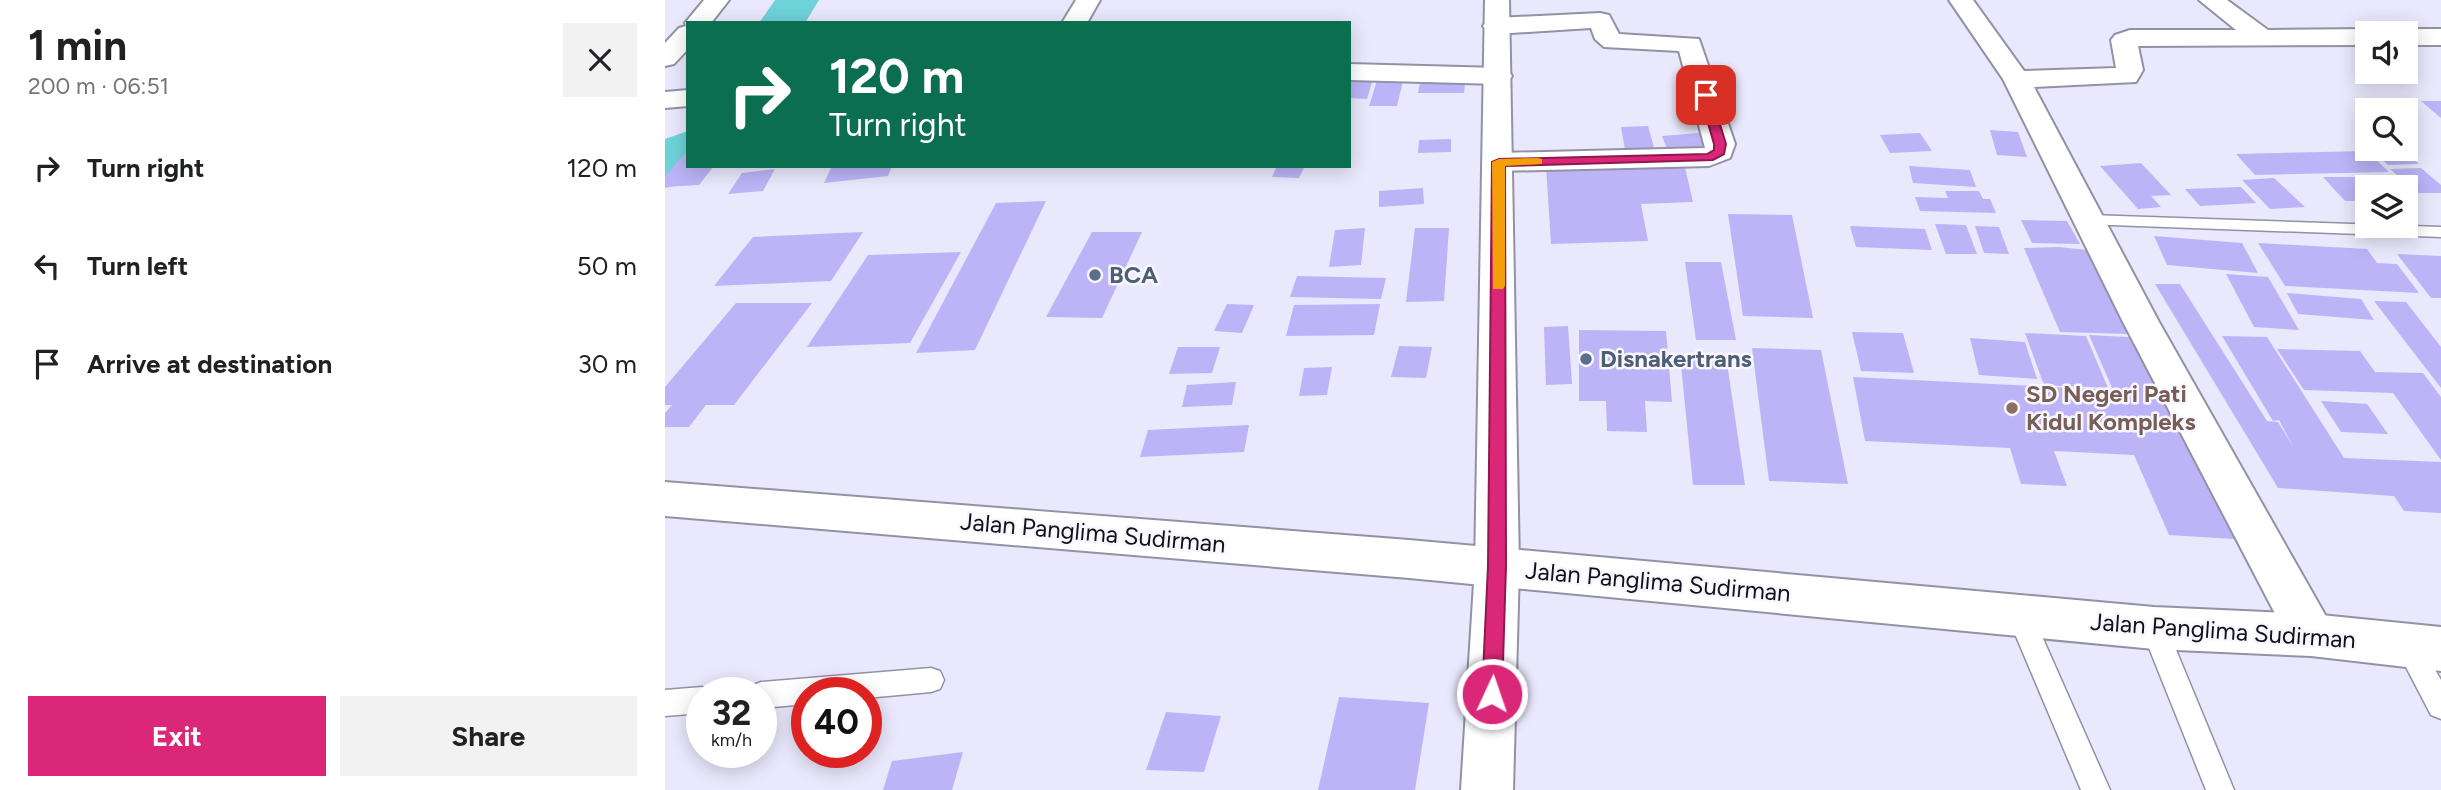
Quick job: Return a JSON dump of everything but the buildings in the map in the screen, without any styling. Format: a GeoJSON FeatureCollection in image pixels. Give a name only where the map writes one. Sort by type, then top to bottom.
{"type":"FeatureCollection","features":[{"type":"Feature","properties":{"kind":"street"},"geometry":{"type":"LineString","coordinates":[[699,21],[717,0]]}},
{"type":"Feature","properties":{"kind":"street"},"geometry":{"type":"LineString","coordinates":[[1075,21],[1088,0]]}},
{"type":"Feature","properties":{"kind":"street"},"geometry":{"type":"LineString","coordinates":[[1961,0],[2016,79],[2311,635]]}},
{"type":"Feature","properties":{"kind":"street"},"geometry":{"type":"LineString","coordinates":[[2211,0],[2262,37]]}},
{"type":"Feature","properties":{"kind":"street"},"geometry":{"type":"LineString","coordinates":[[1487,790],[1497,566],[1499,76],[1496,13],[1600,20],[1608,38],[1613,42],[1690,44],[1720,152],[1709,157],[1499,162]]}},
{"type":"Feature","properties":{"kind":"street"},"geometry":{"type":"LineString","coordinates":[[665,58],[686,35]]}},
{"type":"Feature","properties":{"kind":"street"},"geometry":{"type":"LineString","coordinates":[[2016,79],[2127,76],[2130,70],[2124,40],[2130,38],[2355,37]]}},
{"type":"Feature","properties":{"kind":"street"},"geometry":{"type":"LineString","coordinates":[[2418,37],[2441,37]]}},
{"type":"Feature","properties":{"kind":"street"},"geometry":{"type":"LineString","coordinates":[[1351,72],[1499,76]]}},
{"type":"Feature","properties":{"kind":"street"},"geometry":{"type":"LineString","coordinates":[[665,100],[686,98]]}},
{"type":"Feature","properties":{"kind":"street","name":"Jalan Panglima Sudirman"},"geometry":{"type":"LineString","coordinates":[[665,499],[1497,566],[2154,628],[2311,635],[2425,648]]}},
{"type":"Feature","properties":{"kind":"lane"},"geometry":{"type":"LineString","coordinates":[[2089,220],[2441,232]]}},
{"type":"Feature","properties":{"kind":"lane"},"geometry":{"type":"LineString","coordinates":[[2020,615],[2096,790]]}},
{"type":"Feature","properties":{"kind":"lane"},"geometry":{"type":"LineString","coordinates":[[2154,628],[2221,790]]}},
{"type":"Feature","properties":{"kind":"lane"},"geometry":{"type":"LineString","coordinates":[[2425,648],[2441,706]]}},
{"type":"Feature","properties":{"kind":"lane"},"geometry":{"type":"LineString","coordinates":[[777,694],[931,680]]}},
{"type":"Feature","properties":{"kind":"lane"},"geometry":{"type":"LineString","coordinates":[[665,703],[686,701]]}},
{"type":"Feature","properties":{"kind":"waterway"},"geometry":{"type":"LineString","coordinates":[[783,21],[797,0]]}},
{"type":"Feature","properties":{"kind":"waterway"},"geometry":{"type":"LineString","coordinates":[[665,171],[686,149]]}},
{"type":"Feature","properties":{"kind":"slow traffic"},"geometry":{"type":"LineString","coordinates":[[1498,286],[1499,162],[1538,161]]}},
{"type":"Feature","properties":{"kind":"place","name":"BCA"},"geometry":{"type":"Point","coordinates":[1095,275]}},
{"type":"Feature","properties":{"kind":"place","name":"Disnakertrans"},"geometry":{"type":"Point","coordinates":[1586,359]}},
{"type":"Feature","properties":{"kind":"place","name":"SD Negeri Pati Kidul Kompleks"},"geometry":{"type":"Point","coordinates":[2012,408]}},
{"type":"Feature","properties":{"kind":"route"},"geometry":{"type":"LineString","coordinates":[[1492,694],[1497,566],[1499,162],[1709,157],[1720,152],[1720,144],[1706,95]]}}]}
